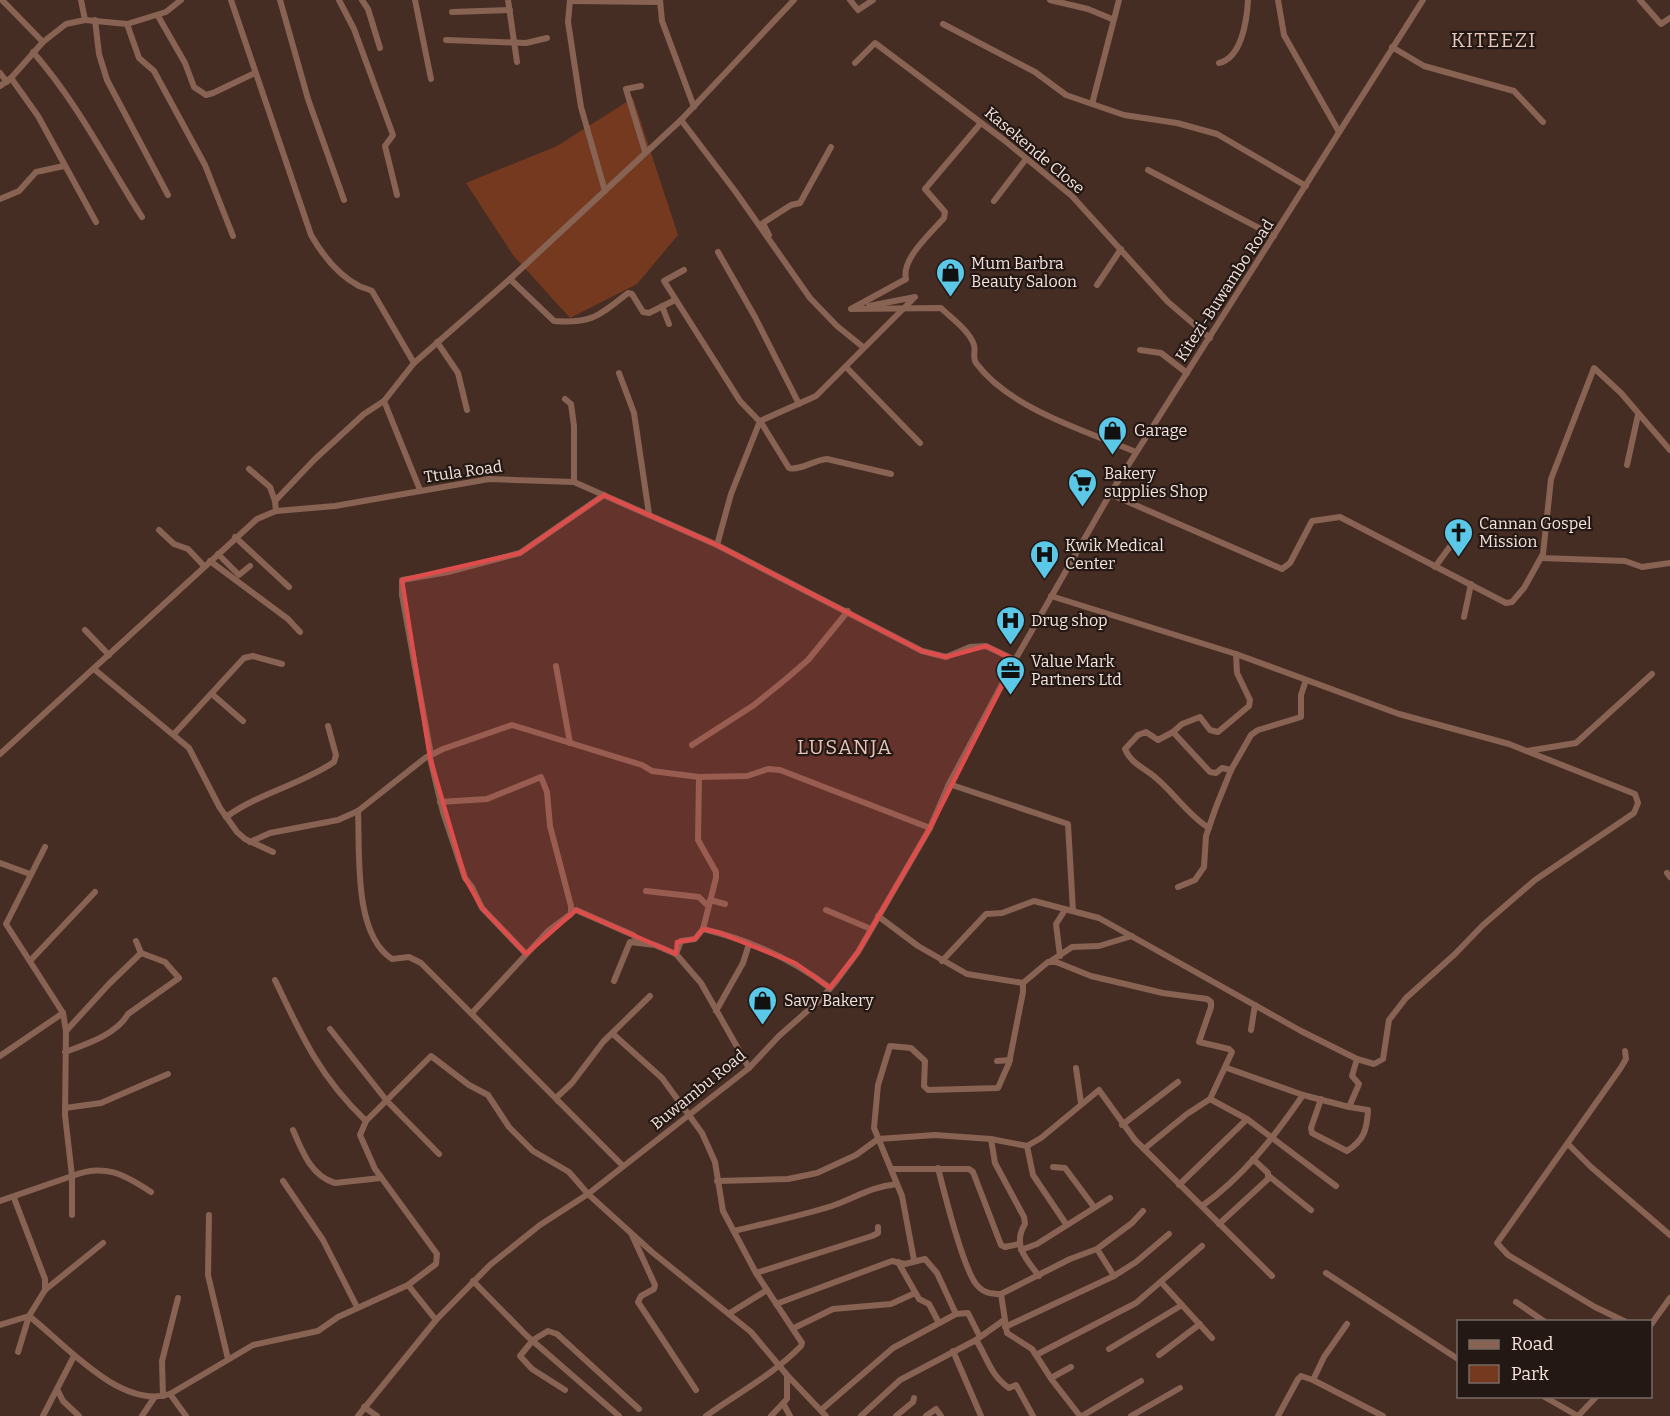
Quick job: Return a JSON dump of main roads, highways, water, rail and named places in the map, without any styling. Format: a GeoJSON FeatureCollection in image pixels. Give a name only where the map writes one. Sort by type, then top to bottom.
{"type":"FeatureCollection","features":[{"type":"Feature","properties":{"kind":"place","name":"Mum Barbra Beauty Saloon"},"geometry":{"type":"Point","coordinates":[950,298]}},
{"type":"Feature","properties":{"kind":"place","name":"Garage"},"geometry":{"type":"Point","coordinates":[1113,456]}},
{"type":"Feature","properties":{"kind":"place","name":"Bakery supplies Shop"},"geometry":{"type":"Point","coordinates":[1083,508]}},
{"type":"Feature","properties":{"kind":"place","name":"Cannan Gospel Mission"},"geometry":{"type":"Point","coordinates":[1458,558]}},
{"type":"Feature","properties":{"kind":"place","name":"Kwik Medical Center"},"geometry":{"type":"Point","coordinates":[1044,580]}},
{"type":"Feature","properties":{"kind":"place","name":"Drug shop"},"geometry":{"type":"Point","coordinates":[1010,646]}},
{"type":"Feature","properties":{"kind":"place","name":"Value Mark Partners Ltd"},"geometry":{"type":"Point","coordinates":[1010,696]}},
{"type":"Feature","properties":{"kind":"place","name":"Savy Bakery"},"geometry":{"type":"Point","coordinates":[763,1026]}},
{"type":"Feature","properties":{"kind":"district","name":"KITEEZI"},"geometry":{"type":"Point","coordinates":[1494,40]}},
{"type":"Feature","properties":{"kind":"district","name":"LUSANJA"},"geometry":{"type":"Point","coordinates":[845,747]}}]}
